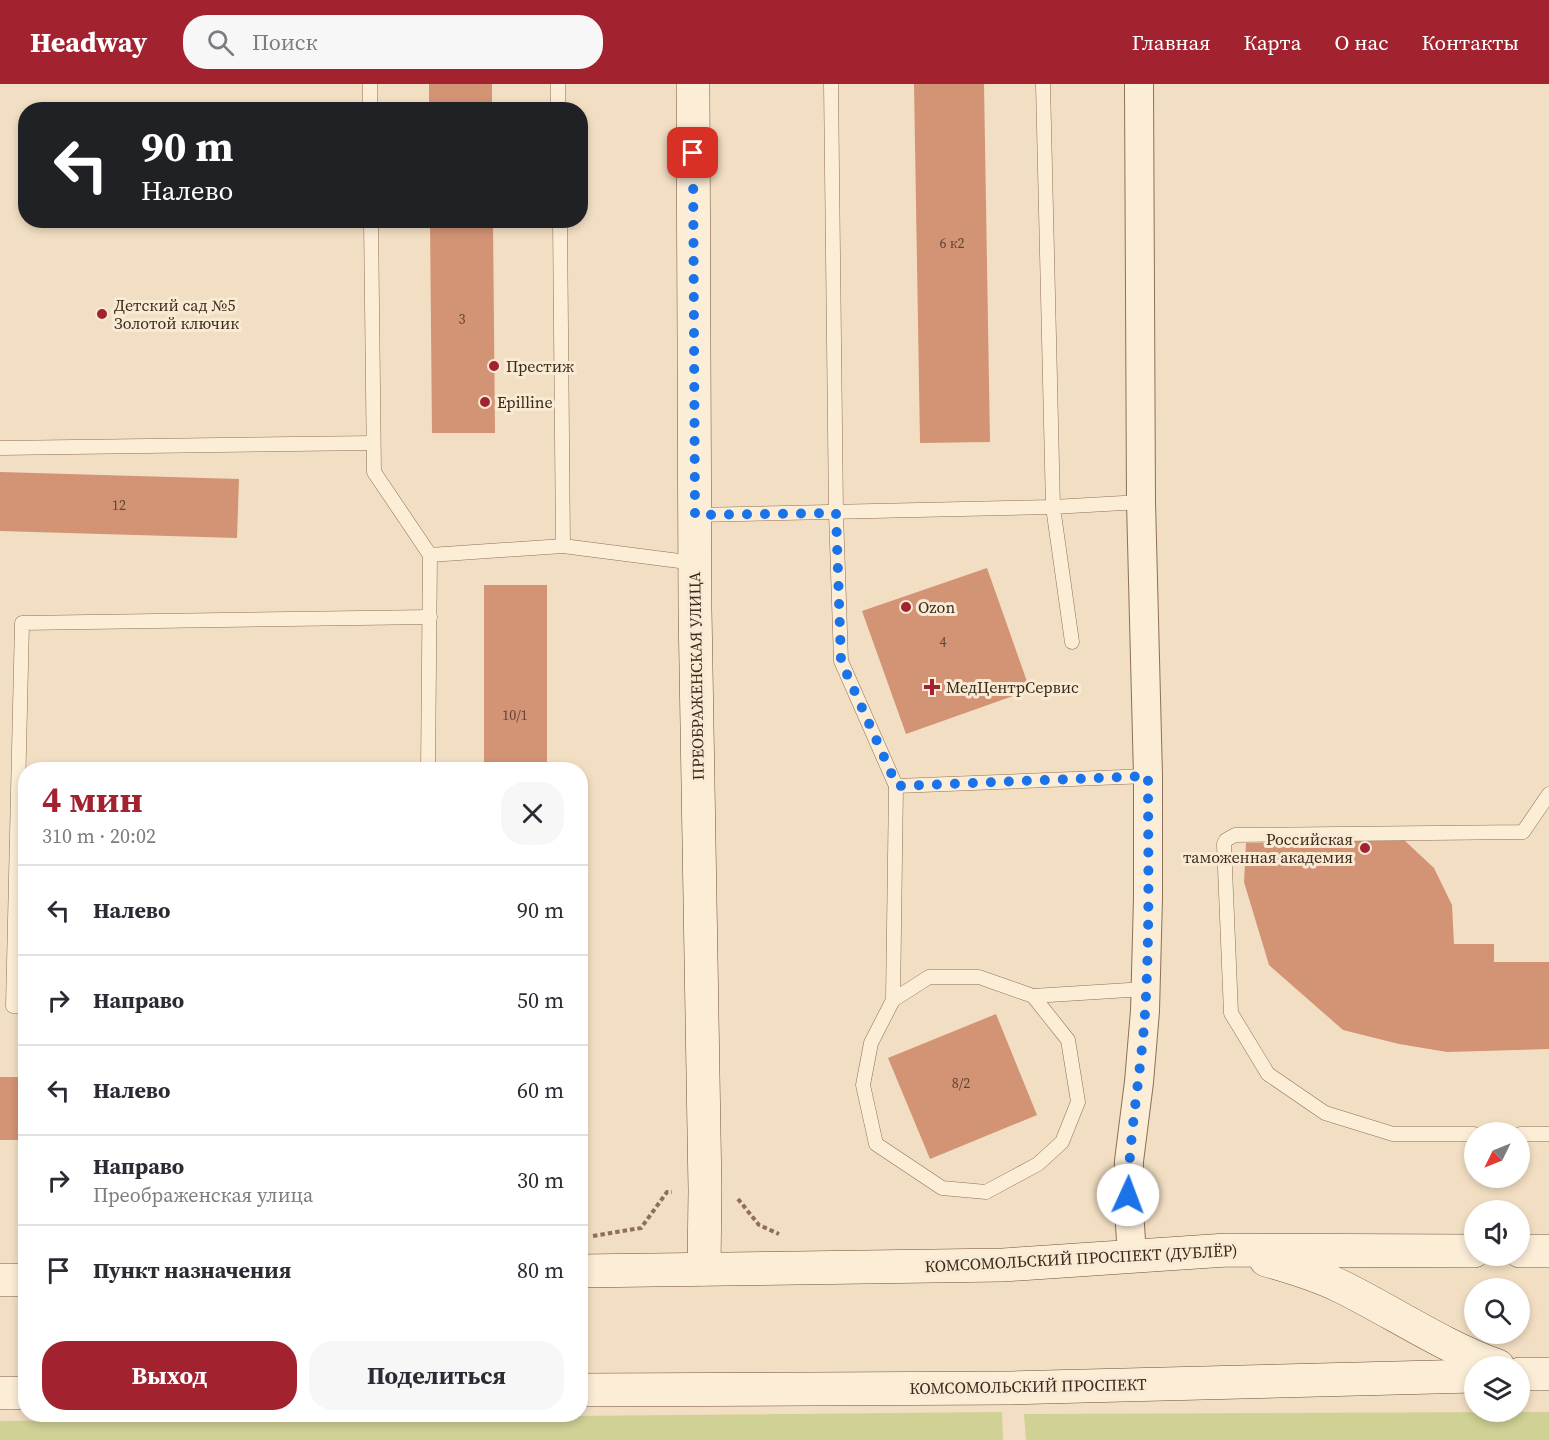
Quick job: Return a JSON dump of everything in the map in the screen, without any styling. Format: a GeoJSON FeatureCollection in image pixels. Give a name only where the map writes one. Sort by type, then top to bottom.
{"type":"FeatureCollection","features":[{"type":"Feature","properties":{"kind":"street","name":"ПРЕОБРАЖЕНСКАЯ УЛИЦА"},"geometry":{"type":"LineString","coordinates":[[693,84],[695,563],[705,1190],[704,1269]]}},
{"type":"Feature","properties":{"kind":"street"},"geometry":{"type":"LineString","coordinates":[[1132,1256],[1128,1195],[1129,1161],[1139,1082],[1145,989],[1148,776],[1141,502],[1139,84]]}},
{"type":"Feature","properties":{"kind":"street"},"geometry":{"type":"LineString","coordinates":[[1227,1250],[1289,1266],[1339,1286],[1469,1356]]}},
{"type":"Feature","properties":{"kind":"street","name":"КОМСОМОЛЬСКИЙ ПРОСПЕКТ (ДУБЛЁР)"},"geometry":{"type":"LineString","coordinates":[[588,1271],[1004,1265],[1227,1250],[1464,1251]]}},
{"type":"Feature","properties":{"kind":"street"},"geometry":{"type":"LineString","coordinates":[[1530,1251],[1549,1251]]}},
{"type":"Feature","properties":{"kind":"street"},"geometry":{"type":"LineString","coordinates":[[0,1280],[18,1280]]}},
{"type":"Feature","properties":{"kind":"street"},"geometry":{"type":"LineString","coordinates":[[1530,1374],[1549,1374]]}},
{"type":"Feature","properties":{"kind":"street","name":"КОМСОМОЛЬСКИЙ ПРОСПЕКТ"},"geometry":{"type":"LineString","coordinates":[[588,1390],[1011,1388],[1464,1376]]}},
{"type":"Feature","properties":{"kind":"street"},"geometry":{"type":"LineString","coordinates":[[0,1393],[18,1393]]}},
{"type":"Feature","properties":{"kind":"lane"},"geometry":{"type":"LineString","coordinates":[[370,84],[370,102]]}},
{"type":"Feature","properties":{"kind":"lane"},"geometry":{"type":"LineString","coordinates":[[558,84],[558,102]]}},
{"type":"Feature","properties":{"kind":"lane"},"geometry":{"type":"LineString","coordinates":[[831,84],[836,513],[841,661],[897,786],[893,1000],[871,1043],[863,1085],[876,1144],[942,1188],[986,1192],[1038,1164],[1062,1142],[1078,1102],[1068,1040],[1033,996]]}},
{"type":"Feature","properties":{"kind":"lane"},"geometry":{"type":"LineString","coordinates":[[1043,84],[1053,507],[1072,642]]}},
{"type":"Feature","properties":{"kind":"lane"},"geometry":{"type":"LineString","coordinates":[[371,228],[374,472],[430,555],[428,762]]}},
{"type":"Feature","properties":{"kind":"lane"},"geometry":{"type":"LineString","coordinates":[[560,228],[563,546]]}},
{"type":"Feature","properties":{"kind":"lane"},"geometry":{"type":"LineString","coordinates":[[0,448],[373,443]]}},
{"type":"Feature","properties":{"kind":"lane"},"geometry":{"type":"LineString","coordinates":[[695,515],[1053,507],[1141,502]]}},
{"type":"Feature","properties":{"kind":"lane"},"geometry":{"type":"LineString","coordinates":[[430,555],[563,546],[695,563]]}},
{"type":"Feature","properties":{"kind":"lane"},"geometry":{"type":"LineString","coordinates":[[19,762],[22,623],[430,617]]}},
{"type":"Feature","properties":{"kind":"lane"},"geometry":{"type":"LineString","coordinates":[[897,786],[1148,776]]}},
{"type":"Feature","properties":{"kind":"lane"},"geometry":{"type":"LineString","coordinates":[[1464,1134],[1392,1134],[1325,1113],[1268,1074],[1232,1013],[1224,844],[1226,840],[1235,835],[1523,832],[1549,794]]}},
{"type":"Feature","properties":{"kind":"lane"},"geometry":{"type":"LineString","coordinates":[[18,805],[13,1006],[18,1006]]}},
{"type":"Feature","properties":{"kind":"lane"},"geometry":{"type":"LineString","coordinates":[[0,941],[15,941]]}},
{"type":"Feature","properties":{"kind":"lane"},"geometry":{"type":"LineString","coordinates":[[893,1000],[929,977],[979,977],[1033,996],[1145,989]]}},
{"type":"Feature","properties":{"kind":"lane"},"geometry":{"type":"LineString","coordinates":[[1530,1134],[1549,1134]]}},
{"type":"Feature","properties":{"kind":"path"},"geometry":{"type":"LineString","coordinates":[[591,1236],[641,1228],[667,1192],[705,1190],[731,1191],[759,1226],[789,1239]]}},
{"type":"Feature","properties":{"kind":"green space"},"geometry":{"type":"Polygon","coordinates":[[[1002,1412],[1003,1440],[0,1440],[0,1421],[588,1422],[588,1416],[1002,1412]]]}},
{"type":"Feature","properties":{"kind":"green space"},"geometry":{"type":"Polygon","coordinates":[[[1464,1412],[1464,1422],[1530,1422],[1530,1412],[1549,1412],[1549,1440],[1026,1440],[1024,1414],[1464,1412]]]}},
{"type":"Feature","properties":{"kind":"building"},"geometry":{"type":"Polygon","coordinates":[[[429,84],[492,84],[492,102],[429,102],[429,84]]]}},
{"type":"Feature","properties":{"kind":"building"},"geometry":{"type":"Polygon","coordinates":[[[914,84],[984,84],[990,442],[920,443],[914,84]]]}},
{"type":"Feature","properties":{"kind":"building"},"geometry":{"type":"Polygon","coordinates":[[[430,228],[493,228],[495,433],[432,433],[430,228]]]}},
{"type":"Feature","properties":{"kind":"building"},"geometry":{"type":"Polygon","coordinates":[[[0,472],[239,479],[237,538],[0,531],[0,472]]]}},
{"type":"Feature","properties":{"kind":"building"},"geometry":{"type":"Polygon","coordinates":[[[987,568],[1030,690],[906,734],[862,611],[987,568]]]}},
{"type":"Feature","properties":{"kind":"building"},"geometry":{"type":"Polygon","coordinates":[[[484,585],[547,585],[547,762],[484,762],[484,585]]]}},
{"type":"Feature","properties":{"kind":"building"},"geometry":{"type":"Polygon","coordinates":[[[1404,840],[1434,868],[1452,905],[1454,944],[1494,944],[1494,962],[1549,962],[1549,1049],[1447,1052],[1399,1044],[1343,1030],[1269,965],[1244,882],[1246,843],[1404,840]]]}},
{"type":"Feature","properties":{"kind":"building"},"geometry":{"type":"Polygon","coordinates":[[[996,1014],[1037,1115],[930,1159],[888,1058],[996,1014]]]}},
{"type":"Feature","properties":{"kind":"building"},"geometry":{"type":"Polygon","coordinates":[[[0,1077],[18,1077],[18,1140],[0,1140],[0,1077]]]}},
{"type":"Feature","properties":{"kind":"place","name":"Детский сад №5 Золотой ключик"},"geometry":{"type":"Point","coordinates":[102,314]}},
{"type":"Feature","properties":{"kind":"place","name":"Престиж"},"geometry":{"type":"Point","coordinates":[494,366]}},
{"type":"Feature","properties":{"kind":"place","name":"Epilline"},"geometry":{"type":"Point","coordinates":[485,402]}},
{"type":"Feature","properties":{"kind":"place","name":"Ozon"},"geometry":{"type":"Point","coordinates":[906,607]}},
{"type":"Feature","properties":{"kind":"place","name":"МедЦентрСервис"},"geometry":{"type":"Point","coordinates":[932,687]}},
{"type":"Feature","properties":{"kind":"place","name":"Российская таможенная академия"},"geometry":{"type":"Point","coordinates":[1365,848]}},
{"type":"Feature","properties":{"kind":"route"},"geometry":{"type":"LineString","coordinates":[[693,153],[695,515],[836,513],[841,661],[897,786],[1148,776],[1145,1011],[1129,1161],[1128,1195]]}}]}
